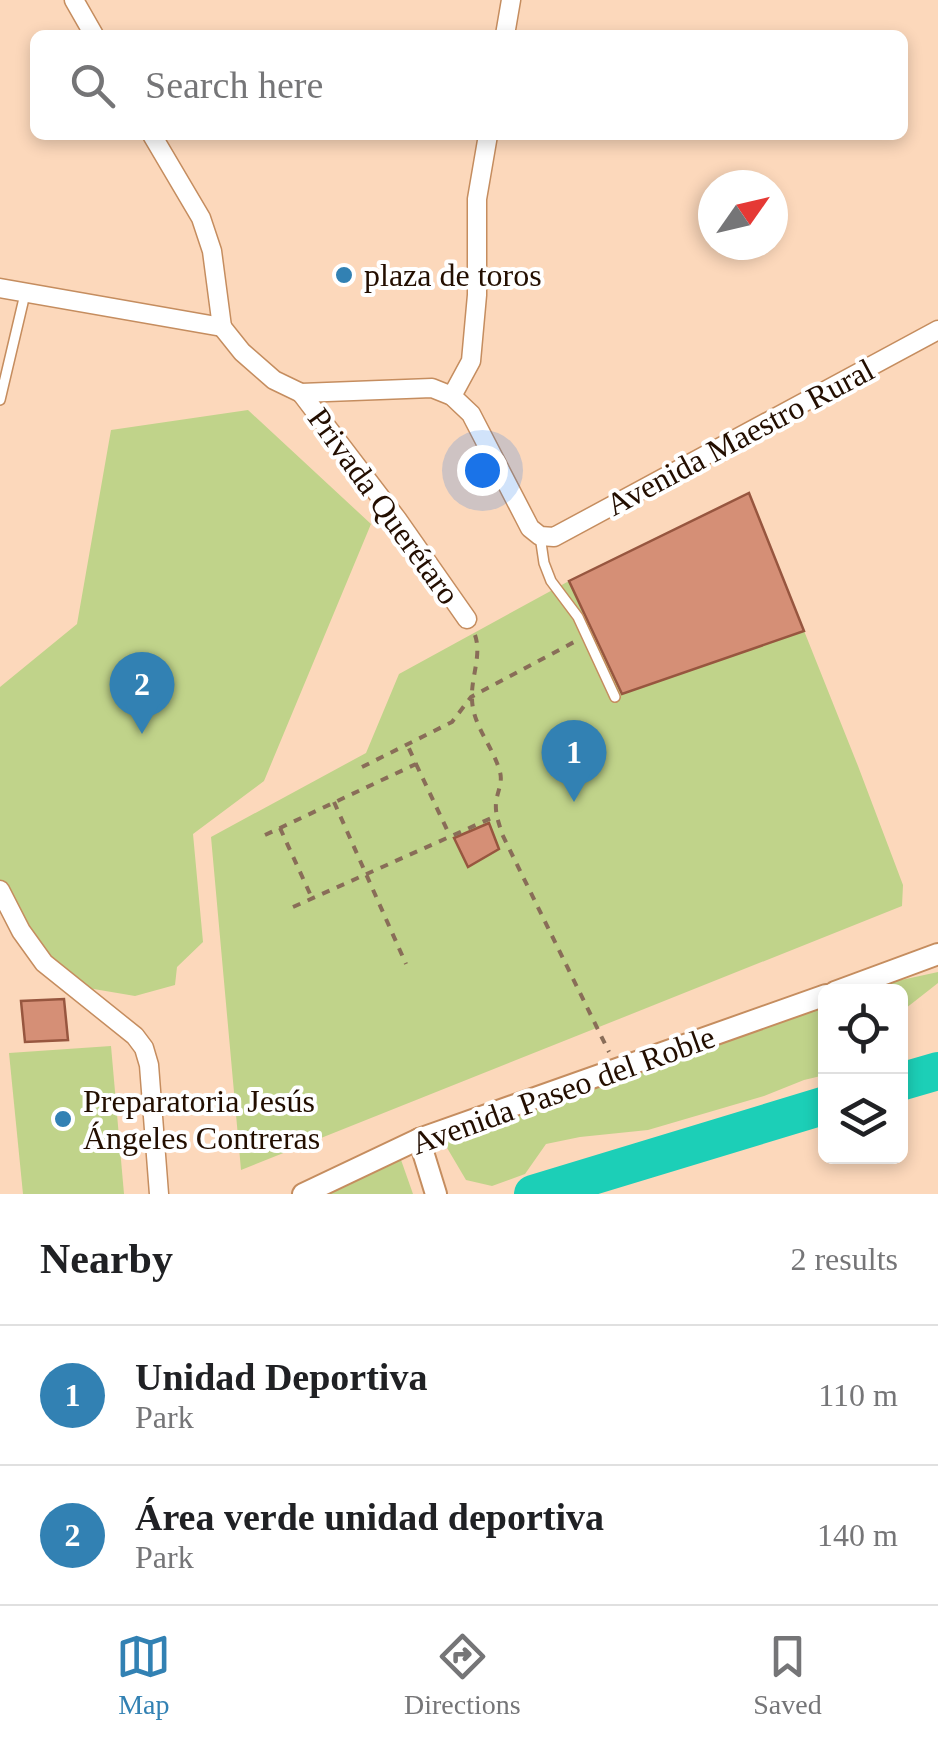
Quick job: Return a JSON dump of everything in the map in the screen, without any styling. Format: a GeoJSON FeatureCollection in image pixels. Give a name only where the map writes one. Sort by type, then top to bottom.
{"type":"FeatureCollection","features":[{"type":"Feature","properties":{"kind":"street"},"geometry":{"type":"LineString","coordinates":[[74,0],[91,30]]}},
{"type":"Feature","properties":{"kind":"street"},"geometry":{"type":"LineString","coordinates":[[506,30],[511,0]]}},
{"type":"Feature","properties":{"kind":"street"},"geometry":{"type":"LineString","coordinates":[[155,140],[200,218],[212,251],[222,326],[242,352],[274,380],[301,393],[432,388],[452,396],[471,414],[530,528],[540,536]]}},
{"type":"Feature","properties":{"kind":"street"},"geometry":{"type":"LineString","coordinates":[[452,396],[471,361],[477,294],[477,199],[487,140]]}},
{"type":"Feature","properties":{"kind":"street"},"geometry":{"type":"LineString","coordinates":[[0,288],[222,326]]}},
{"type":"Feature","properties":{"kind":"street","name":"Avenida Maestro Rural"},"geometry":{"type":"LineString","coordinates":[[540,536],[554,536],[938,330]]}},
{"type":"Feature","properties":{"kind":"street","name":"Privada Querétaro"},"geometry":{"type":"LineString","coordinates":[[301,393],[397,519],[466,619]]}},
{"type":"Feature","properties":{"kind":"street"},"geometry":{"type":"LineString","coordinates":[[0,890],[21,931],[44,963],[135,1036],[144,1048],[158,1194]]}},
{"type":"Feature","properties":{"kind":"street"},"geometry":{"type":"LineString","coordinates":[[857,984],[938,954]]}},
{"type":"Feature","properties":{"kind":"street","name":"Avenida Paseo del Roble"},"geometry":{"type":"LineString","coordinates":[[303,1194],[618,1070],[818,998]]}},
{"type":"Feature","properties":{"kind":"street"},"geometry":{"type":"LineString","coordinates":[[422,1149],[436,1194]]}},
{"type":"Feature","properties":{"kind":"lane"},"geometry":{"type":"LineString","coordinates":[[0,400],[24,294]]}},
{"type":"Feature","properties":{"kind":"lane"},"geometry":{"type":"LineString","coordinates":[[540,536],[550,581],[578,618],[615,697]]}},
{"type":"Feature","properties":{"kind":"path"},"geometry":{"type":"LineString","coordinates":[[466,619],[478,640],[472,697],[475,718],[500,772],[496,816],[502,834],[618,1070]]}},
{"type":"Feature","properties":{"kind":"path"},"geometry":{"type":"LineString","coordinates":[[362,767],[452,722],[472,697],[587,636]]}},
{"type":"Feature","properties":{"kind":"path"},"geometry":{"type":"LineString","coordinates":[[407,744],[450,836]]}},
{"type":"Feature","properties":{"kind":"path"},"geometry":{"type":"LineString","coordinates":[[265,835],[416,764]]}},
{"type":"Feature","properties":{"kind":"path"},"geometry":{"type":"LineString","coordinates":[[334,802],[406,964]]}},
{"type":"Feature","properties":{"kind":"path"},"geometry":{"type":"LineString","coordinates":[[293,908],[496,816]]}},
{"type":"Feature","properties":{"kind":"path"},"geometry":{"type":"LineString","coordinates":[[280,828],[312,898]]}},
{"type":"Feature","properties":{"kind":"green space"},"geometry":{"type":"Polygon","coordinates":[[[248,410],[371,524],[264,781],[193,834],[203,942],[177,967],[175,985],[135,996],[82,987],[30,939],[0,881],[0,687],[77,624],[111,430],[248,410]]]}},
{"type":"Feature","properties":{"kind":"green space"},"geometry":{"type":"Polygon","coordinates":[[[749,493],[903,885],[902,906],[241,1170],[211,837],[366,753],[399,674],[569,581],[749,493]]]}},
{"type":"Feature","properties":{"kind":"green space"},"geometry":{"type":"Polygon","coordinates":[[[938,972],[938,983],[908,1007],[908,984],[883,984],[938,972]]]}},
{"type":"Feature","properties":{"kind":"green space"},"geometry":{"type":"Polygon","coordinates":[[[818,1000],[818,1077],[648,1130],[546,1144],[525,1174],[492,1186],[466,1180],[443,1141],[646,1069],[695,1042],[818,1000]]]}},
{"type":"Feature","properties":{"kind":"green space"},"geometry":{"type":"Polygon","coordinates":[[[111,1046],[124,1194],[23,1194],[9,1053],[111,1046]]]}},
{"type":"Feature","properties":{"kind":"green space"},"geometry":{"type":"Polygon","coordinates":[[[400,1157],[413,1194],[305,1194],[400,1157]]]}},
{"type":"Feature","properties":{"kind":"building"},"geometry":{"type":"Polygon","coordinates":[[[749,493],[804,631],[622,694],[569,581],[749,493]]]}},
{"type":"Feature","properties":{"kind":"building"},"geometry":{"type":"Polygon","coordinates":[[[489,823],[499,849],[468,867],[454,838],[489,823]]]}},
{"type":"Feature","properties":{"kind":"building"},"geometry":{"type":"Polygon","coordinates":[[[64,999],[68,1040],[25,1042],[21,1001],[64,999]]]}},
{"type":"Feature","properties":{"kind":"waterway"},"geometry":{"type":"LineString","coordinates":[[908,1080],[938,1071]]}},
{"type":"Feature","properties":{"kind":"waterway"},"geometry":{"type":"LineString","coordinates":[[533,1194],[818,1107]]}},
{"type":"Feature","properties":{"kind":"place","name":"plaza de toros"},"geometry":{"type":"Point","coordinates":[344,275]}},
{"type":"Feature","properties":{"kind":"place","name":"Área verde unidad deportiva"},"geometry":{"type":"Point","coordinates":[142,734]}},
{"type":"Feature","properties":{"kind":"place","name":"Unidad Deportiva"},"geometry":{"type":"Point","coordinates":[574,802]}},
{"type":"Feature","properties":{"kind":"place","name":"Preparatoria Jesús Ángeles Contreras"},"geometry":{"type":"Point","coordinates":[63,1119]}}]}
